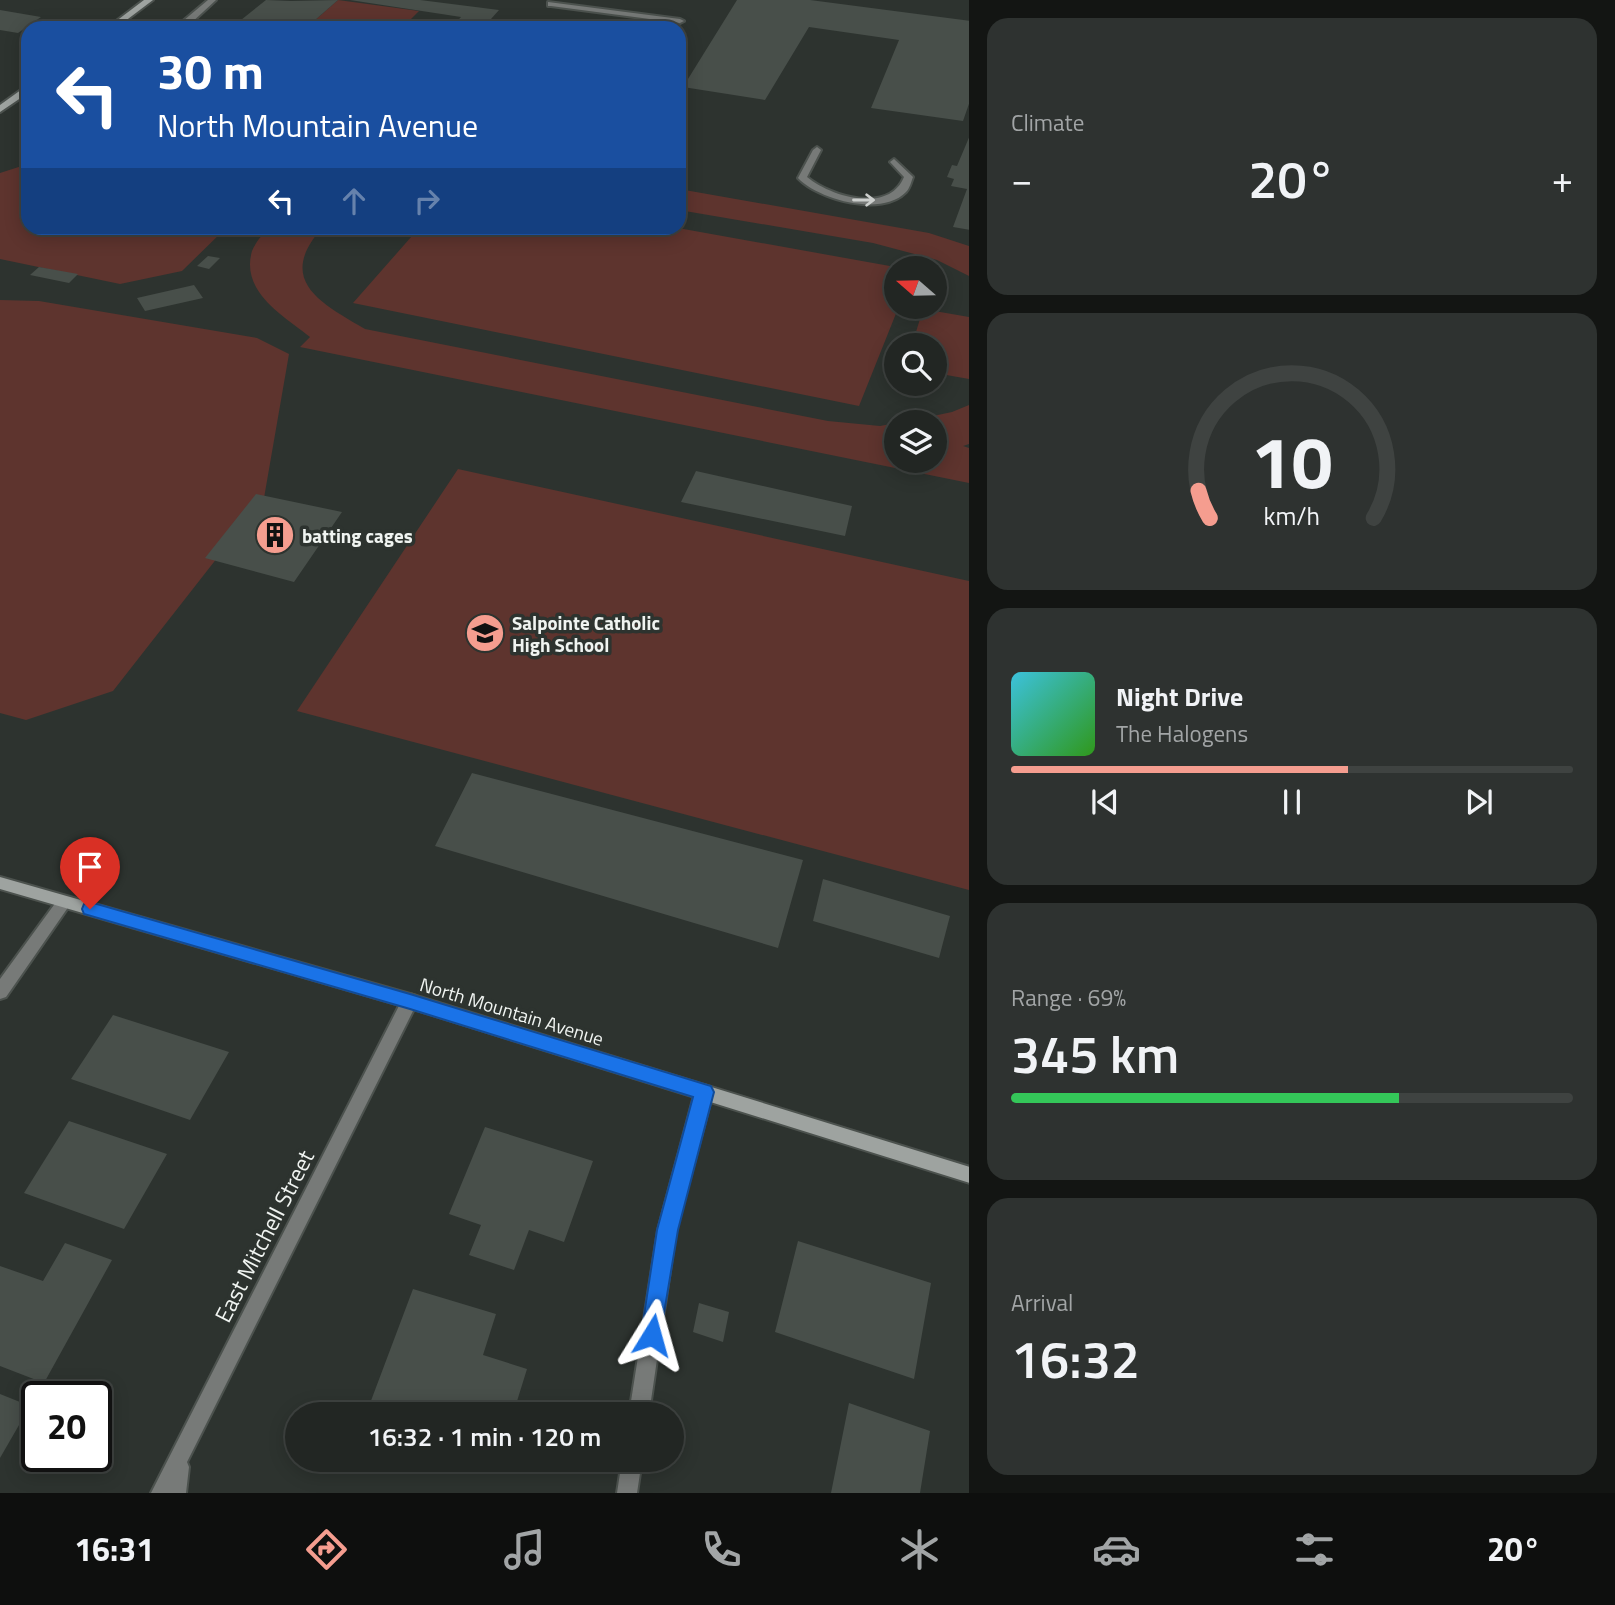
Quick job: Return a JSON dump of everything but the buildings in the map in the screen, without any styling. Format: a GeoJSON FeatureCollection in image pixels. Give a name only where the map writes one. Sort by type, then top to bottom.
{"type":"FeatureCollection","features":[{"type":"Feature","properties":{"kind":"street"},"geometry":{"type":"LineString","coordinates":[[120,21],[149,0]]}},
{"type":"Feature","properties":{"kind":"street"},"geometry":{"type":"LineString","coordinates":[[188,21],[212,0]]}},
{"type":"Feature","properties":{"kind":"street"},"geometry":{"type":"LineString","coordinates":[[551,4],[680,21]]}},
{"type":"Feature","properties":{"kind":"street"},"geometry":{"type":"LineString","coordinates":[[0,109],[21,94]]}},
{"type":"Feature","properties":{"kind":"street"},"geometry":{"type":"LineString","coordinates":[[817,150],[802,178],[809,186],[829,195],[856,201],[874,200],[901,192],[908,185],[909,177],[904,169],[894,162]]}},
{"type":"Feature","properties":{"kind":"street","name":"North Mountain Avenue"},"geometry":{"type":"LineString","coordinates":[[0,883],[410,1001],[969,1175]]}},
{"type":"Feature","properties":{"kind":"street"},"geometry":{"type":"LineString","coordinates":[[0,992],[64,902]]}},
{"type":"Feature","properties":{"kind":"street","name":"East Mitchell Street"},"geometry":{"type":"LineString","coordinates":[[161,1493],[410,1001]]}},
{"type":"Feature","properties":{"kind":"street"},"geometry":{"type":"LineString","coordinates":[[641,1402],[667,1230],[704,1092]]}},
{"type":"Feature","properties":{"kind":"street"},"geometry":{"type":"LineString","coordinates":[[176,1493],[180,1454]]}},
{"type":"Feature","properties":{"kind":"street"},"geometry":{"type":"LineString","coordinates":[[627,1493],[630,1472]]}},
{"type":"Feature","properties":{"kind":"shaded area"},"geometry":{"type":"Polygon","coordinates":[[[338,0],[419,11],[409,21],[314,21],[338,0]]]}},
{"type":"Feature","properties":{"kind":"shaded area"},"geometry":{"type":"Polygon","coordinates":[[[21,166],[21,235],[219,235],[182,271],[120,284],[0,259],[0,173],[21,166]]]}},
{"type":"Feature","properties":{"kind":"shaded area"},"geometry":{"type":"Polygon","coordinates":[[[686,190],[929,233],[969,246],[969,276],[947,265],[947,256],[922,256],[873,243],[686,211],[686,190]]]}},
{"type":"Feature","properties":{"kind":"shaded area"},"geometry":{"type":"Polygon","coordinates":[[[686,229],[884,265],[884,319],[894,319],[888,333],[884,333],[884,344],[859,406],[353,303],[413,235],[686,235],[686,229]]]}},
{"type":"Feature","properties":{"kind":"shaded area"},"geometry":{"type":"Polygon","coordinates":[[[262,235],[317,235],[303,262],[304,276],[309,288],[333,310],[365,329],[828,421],[884,425],[884,466],[300,347],[310,337],[277,311],[258,291],[250,266],[252,251],[262,235]]]}},
{"type":"Feature","properties":{"kind":"shaded area"},"geometry":{"type":"Polygon","coordinates":[[[0,300],[39,301],[257,338],[289,354],[264,498],[113,691],[26,720],[0,713],[0,300]]]}},
{"type":"Feature","properties":{"kind":"shaded area"},"geometry":{"type":"Polygon","coordinates":[[[947,313],[969,317],[969,379],[947,375],[947,333],[916,333],[920,319],[947,319],[947,313]]]}},
{"type":"Feature","properties":{"kind":"shaded area"},"geometry":{"type":"Polygon","coordinates":[[[969,405],[969,444],[963,446],[969,448],[969,483],[920,473],[947,473],[947,413],[969,405]]]}},
{"type":"Feature","properties":{"kind":"shaded area"},"geometry":{"type":"Polygon","coordinates":[[[458,469],[969,581],[969,890],[297,711],[458,469]]]}},
{"type":"Feature","properties":{"kind":"place","name":"batting cages"},"geometry":{"type":"Point","coordinates":[275,535]}},
{"type":"Feature","properties":{"kind":"place","name":"Salpointe Catholic High School"},"geometry":{"type":"Point","coordinates":[485,633]}},
{"type":"Feature","properties":{"kind":"route"},"geometry":{"type":"LineString","coordinates":[[90,909],[410,1001],[704,1092],[667,1230],[652,1335]]}}]}
